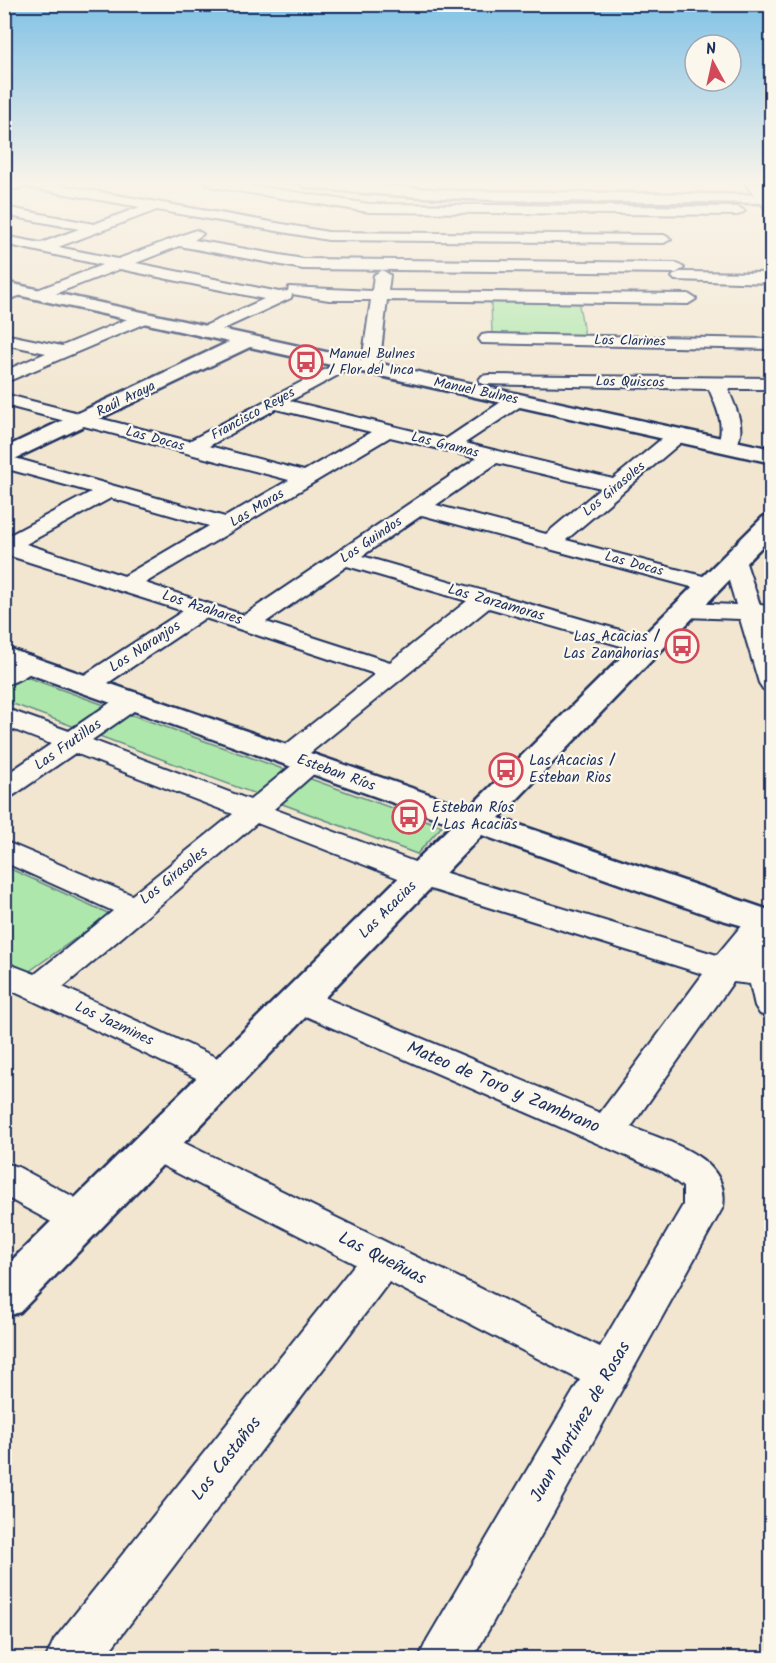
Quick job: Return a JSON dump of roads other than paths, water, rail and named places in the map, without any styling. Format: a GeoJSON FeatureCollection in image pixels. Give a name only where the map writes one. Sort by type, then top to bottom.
{"type":"FeatureCollection","features":[{"type":"Feature","properties":{"kind":"street"},"geometry":{"type":"LineString","coordinates":[[101,261],[280,297]]}},
{"type":"Feature","properties":{"kind":"street"},"geometry":{"type":"LineString","coordinates":[[17,292],[127,261]]}},
{"type":"Feature","properties":{"kind":"street"},"geometry":{"type":"LineString","coordinates":[[278,261],[296,264],[678,273],[771,278]]}},
{"type":"Feature","properties":{"kind":"street"},"geometry":{"type":"LineString","coordinates":[[370,368],[383,261]]}},
{"type":"Feature","properties":{"kind":"street"},"geometry":{"type":"LineString","coordinates":[[295,290],[329,295],[584,298],[691,304],[673,261]]}},
{"type":"Feature","properties":{"kind":"street"},"geometry":{"type":"LineString","coordinates":[[206,332],[345,265]]}},
{"type":"Feature","properties":{"kind":"street","name":"Manuel Bulnes"},"geometry":{"type":"LineString","coordinates":[[17,292],[370,368],[489,387],[517,400],[771,456]]}},
{"type":"Feature","properties":{"kind":"street"},"geometry":{"type":"LineString","coordinates":[[487,297],[489,387]]}},
{"type":"Feature","properties":{"kind":"street"},"geometry":{"type":"LineString","coordinates":[[584,298],[593,341]]}},
{"type":"Feature","properties":{"kind":"street"},"geometry":{"type":"LineString","coordinates":[[4,378],[142,318]]}},
{"type":"Feature","properties":{"kind":"street","name":"Los Clarines"},"geometry":{"type":"LineString","coordinates":[[488,339],[593,341],[703,337],[771,344]]}},
{"type":"Feature","properties":{"kind":"street"},"geometry":{"type":"LineString","coordinates":[[4,339],[63,352]]}},
{"type":"Feature","properties":{"kind":"street","name":"Raúl Araya"},"geometry":{"type":"LineString","coordinates":[[4,459],[247,341]]}},
{"type":"Feature","properties":{"kind":"street","name":"Francisco Reyes"},"geometry":{"type":"LineString","coordinates":[[191,448],[347,363]]}},
{"type":"Feature","properties":{"kind":"street"},"geometry":{"type":"LineString","coordinates":[[716,383],[733,430],[727,446]]}},
{"type":"Feature","properties":{"kind":"street","name":"Los Quiscos"},"geometry":{"type":"LineString","coordinates":[[489,387],[771,384]]}},
{"type":"Feature","properties":{"kind":"street","name":"Las Docas"},"geometry":{"type":"LineString","coordinates":[[4,399],[306,478]]}},
{"type":"Feature","properties":{"kind":"street"},"geometry":{"type":"LineString","coordinates":[[448,446],[517,400]]}},
{"type":"Feature","properties":{"kind":"street","name":"Las Gramas"},"geometry":{"type":"LineString","coordinates":[[273,403],[617,486]]}},
{"type":"Feature","properties":{"kind":"street","name":"Las Moras"},"geometry":{"type":"LineString","coordinates":[[127,584],[387,431]]}},
{"type":"Feature","properties":{"kind":"street","name":"Los Girasoles"},"geometry":{"type":"LineString","coordinates":[[550,542],[678,435]]}},
{"type":"Feature","properties":{"kind":"street","name":"Los Guindos"},"geometry":{"type":"LineString","coordinates":[[248,623],[493,457]]}},
{"type":"Feature","properties":{"kind":"street"},"geometry":{"type":"LineString","coordinates":[[4,459],[228,525]]}},
{"type":"Feature","properties":{"kind":"street"},"geometry":{"type":"LineString","coordinates":[[6,547],[108,491]]}},
{"type":"Feature","properties":{"kind":"street","name":"Las Docas"},"geometry":{"type":"LineString","coordinates":[[419,507],[710,585]]}},
{"type":"Feature","properties":{"kind":"street","name":"Las Acacias"},"geometry":{"type":"LineString","coordinates":[[4,1298],[771,522]]}},
{"type":"Feature","properties":{"kind":"street","name":"Los Azahares"},"geometry":{"type":"LineString","coordinates":[[6,547],[395,672]]}},
{"type":"Feature","properties":{"kind":"street","name":"Las Zarzamoras"},"geometry":{"type":"LineString","coordinates":[[343,558],[648,646]]}},
{"type":"Feature","properties":{"kind":"street"},"geometry":{"type":"LineString","coordinates":[[734,560],[761,613],[771,683]]}},
{"type":"Feature","properties":{"kind":"street","name":"Los Girasoles"},"geometry":{"type":"LineString","coordinates":[[39,989],[134,908],[255,811],[300,760],[395,672],[485,600]]}},
{"type":"Feature","properties":{"kind":"street","name":"Los Naranjos"},"geometry":{"type":"LineString","coordinates":[[87,685],[203,609]]}},
{"type":"Feature","properties":{"kind":"street"},"geometry":{"type":"LineString","coordinates":[[685,610],[761,613]]}},
{"type":"Feature","properties":{"kind":"street","name":"Esteban Ríos"},"geometry":{"type":"LineString","coordinates":[[12,665],[87,685],[132,700],[475,822],[767,922]]}},
{"type":"Feature","properties":{"kind":"street","name":"Las Frutillas"},"geometry":{"type":"LineString","coordinates":[[4,789],[132,700]]}},
{"type":"Feature","properties":{"kind":"street"},"geometry":{"type":"LineString","coordinates":[[4,716],[422,876],[724,969],[769,987],[767,922]]}},
{"type":"Feature","properties":{"kind":"street"},"geometry":{"type":"LineString","coordinates":[[4,850],[134,908]]}},
{"type":"Feature","properties":{"kind":"street"},"geometry":{"type":"LineString","coordinates":[[606,1133],[724,969],[767,922]]}},
{"type":"Feature","properties":{"kind":"street","name":"Los Jazmines"},"geometry":{"type":"LineString","coordinates":[[4,972],[224,1076]]}},
{"type":"Feature","properties":{"kind":"street","name":"Mateo de Toro y Zambrano"},"geometry":{"type":"LineString","coordinates":[[299,1000],[685,1166],[703,1182]]}},
{"type":"Feature","properties":{"kind":"street","name":"Las Queñuas"},"geometry":{"type":"LineString","coordinates":[[155,1145],[609,1372]]}},
{"type":"Feature","properties":{"kind":"street"},"geometry":{"type":"LineString","coordinates":[[4,1178],[82,1220]]}},
{"type":"Feature","properties":{"kind":"street","name":"Juan Martínez de Rosas"},"geometry":{"type":"LineString","coordinates":[[445,1659],[703,1207],[706,1190],[703,1182]]}},
{"type":"Feature","properties":{"kind":"street","name":"Los Castaños"},"geometry":{"type":"LineString","coordinates":[[72,1659],[383,1259]]}},
{"type":"Feature","properties":{"kind":"place","name":"Manuel Bulnes / Flor del Inca"},"geometry":{"type":"Point","coordinates":[306,362]}},
{"type":"Feature","properties":{"kind":"place","name":"Las Acacias / Las Zanahorias"},"geometry":{"type":"Point","coordinates":[682,646]}},
{"type":"Feature","properties":{"kind":"place","name":"Las Acacias / Esteban Rios"},"geometry":{"type":"Point","coordinates":[506,770]}},
{"type":"Feature","properties":{"kind":"place","name":"Esteban Ríos / Las Acacias"},"geometry":{"type":"Point","coordinates":[409,817]}}]}
